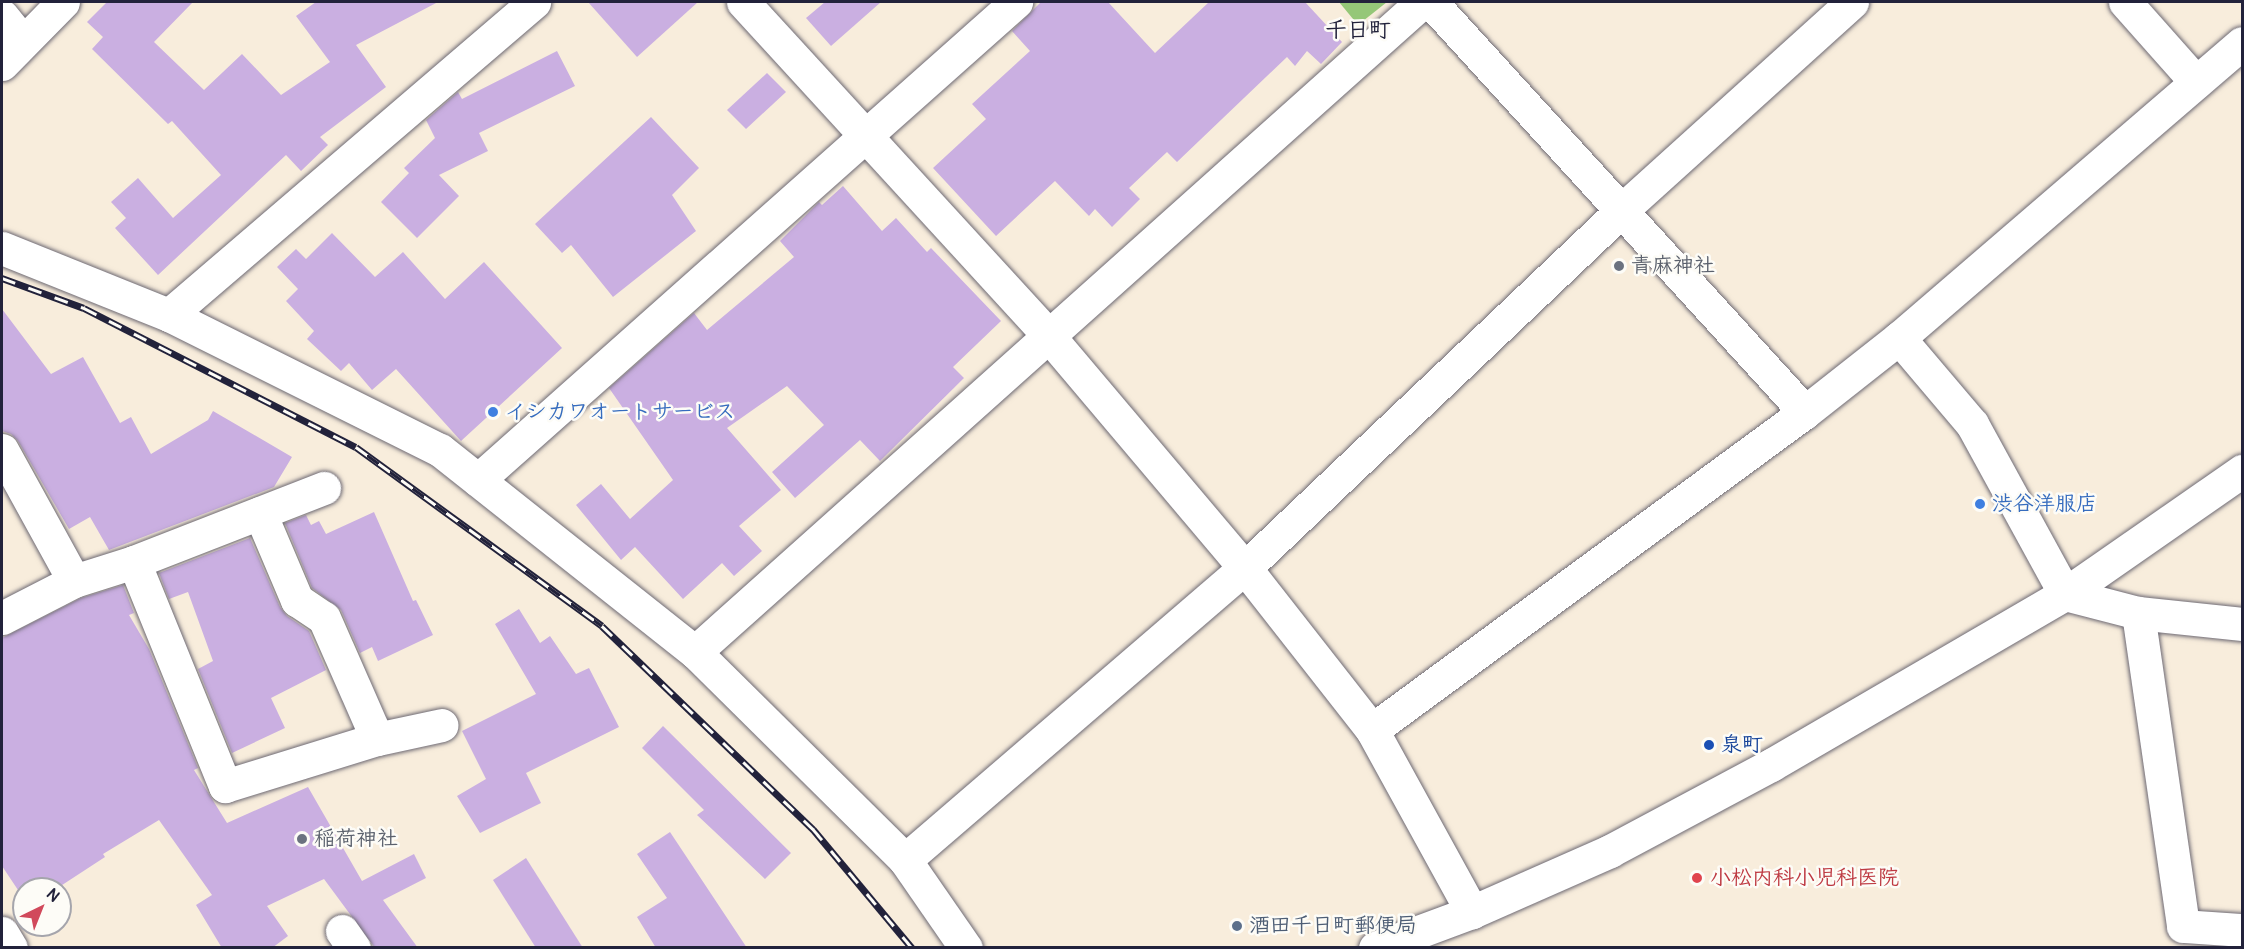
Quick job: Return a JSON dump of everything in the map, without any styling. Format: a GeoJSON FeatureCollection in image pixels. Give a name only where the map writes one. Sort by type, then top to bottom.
{"type":"FeatureCollection","features":[{"type":"Feature","properties":{"kind":"street"},"geometry":{"type":"LineString","coordinates":[[2,16],[12,53],[63,2]]}},
{"type":"Feature","properties":{"kind":"street"},"geometry":{"type":"LineString","coordinates":[[169,315],[534,2]]}},
{"type":"Feature","properties":{"kind":"street"},"geometry":{"type":"LineString","coordinates":[[743,2],[865,138],[1047,334],[1245,567],[1372,730],[1472,912]]}},
{"type":"Feature","properties":{"kind":"street"},"geometry":{"type":"LineString","coordinates":[[478,480],[1016,2]]}},
{"type":"Feature","properties":{"kind":"street"},"geometry":{"type":"LineString","coordinates":[[695,652],[1047,334],[1422,2]]}},
{"type":"Feature","properties":{"kind":"street"},"geometry":{"type":"LineString","coordinates":[[1431,2],[1805,411]]}},
{"type":"Feature","properties":{"kind":"street"},"geometry":{"type":"LineString","coordinates":[[905,860],[1245,567],[1622,210],[1852,2]]}},
{"type":"Feature","properties":{"kind":"street"},"geometry":{"type":"LineString","coordinates":[[2125,2],[2196,82]]}},
{"type":"Feature","properties":{"kind":"street"},"geometry":{"type":"LineString","coordinates":[[1372,730],[1805,411],[1899,338],[2242,44]]}},
{"type":"Feature","properties":{"kind":"street"},"geometry":{"type":"LineString","coordinates":[[2,248],[169,315],[440,450],[695,652],[905,860],[966,948]]}},
{"type":"Feature","properties":{"kind":"street"},"geometry":{"type":"LineString","coordinates":[[1899,338],[1972,424],[2065,594],[2138,613],[2242,624]]}},
{"type":"Feature","properties":{"kind":"street"},"geometry":{"type":"LineString","coordinates":[[2,450],[74,581]]}},
{"type":"Feature","properties":{"kind":"street"},"geometry":{"type":"LineString","coordinates":[[1375,948],[1472,912],[1610,851],[1771,765],[2065,594],[2242,471]]}},
{"type":"Feature","properties":{"kind":"street"},"geometry":{"type":"LineString","coordinates":[[2,618],[74,581],[134,562],[324,488]]}},
{"type":"Feature","properties":{"kind":"street"},"geometry":{"type":"LineString","coordinates":[[260,513],[297,600],[324,618],[377,739]]}},
{"type":"Feature","properties":{"kind":"street"},"geometry":{"type":"LineString","coordinates":[[134,562],[225,786],[377,739],[442,725]]}},
{"type":"Feature","properties":{"kind":"street"},"geometry":{"type":"LineString","coordinates":[[2138,613],[2183,926],[2242,930]]}},
{"type":"Feature","properties":{"kind":"street"},"geometry":{"type":"LineString","coordinates":[[2,933],[11,948]]}},
{"type":"Feature","properties":{"kind":"green space","name":"千日町"},"geometry":{"type":"Polygon","coordinates":[[[1339,2],[1387,2],[1358,25],[1339,2]]]}},
{"type":"Feature","properties":{"kind":"building"},"geometry":{"type":"Polygon","coordinates":[[[107,2],[193,2],[154,42],[204,90],[242,54],[281,95],[330,62],[296,16],[316,2],[438,2],[356,45],[386,87],[320,137],[328,145],[301,171],[286,155],[158,275],[115,228],[126,218],[111,202],[138,178],[173,218],[221,175],[172,121],[168,124],[92,49],[103,37],[87,22],[107,2]]]}},
{"type":"Feature","properties":{"kind":"building"},"geometry":{"type":"Polygon","coordinates":[[[588,2],[698,2],[637,57],[588,2]]]}},
{"type":"Feature","properties":{"kind":"building"},"geometry":{"type":"Polygon","coordinates":[[[825,2],[881,2],[831,46],[806,18],[825,2]]]}},
{"type":"Feature","properties":{"kind":"building"},"geometry":{"type":"Polygon","coordinates":[[[1041,2],[1108,2],[1155,53],[1209,2],[1305,2],[1342,42],[1321,64],[1307,51],[1295,66],[1287,57],[1177,162],[1167,152],[1129,188],[1140,199],[1112,227],[1095,209],[1089,216],[1055,181],[996,236],[933,168],[986,119],[972,104],[1030,51],[1012,31],[1041,2]]]}},
{"type":"Feature","properties":{"kind":"building"},"geometry":{"type":"Polygon","coordinates":[[[557,51],[575,86],[479,133],[488,151],[439,175],[459,196],[417,238],[381,202],[409,173],[404,168],[435,138],[426,120],[458,92],[462,99],[557,51]]]}},
{"type":"Feature","properties":{"kind":"building"},"geometry":{"type":"Polygon","coordinates":[[[767,73],[786,92],[746,129],[727,110],[767,73]]]}},
{"type":"Feature","properties":{"kind":"building"},"geometry":{"type":"Polygon","coordinates":[[[651,117],[699,168],[672,195],[696,231],[613,297],[571,245],[562,253],[535,224],[651,117]]]}},
{"type":"Feature","properties":{"kind":"building"},"geometry":{"type":"Polygon","coordinates":[[[843,186],[882,231],[896,218],[927,252],[931,248],[1001,321],[953,367],[964,378],[880,461],[860,440],[795,498],[772,472],[824,425],[787,386],[727,428],[781,490],[739,526],[762,551],[734,576],[722,563],[683,599],[635,547],[621,560],[576,505],[601,484],[630,519],[673,480],[609,388],[694,313],[707,330],[794,257],[780,241],[819,202],[822,205],[843,186]]]}},
{"type":"Feature","properties":{"kind":"building"},"geometry":{"type":"Polygon","coordinates":[[[332,233],[375,277],[403,252],[445,299],[484,262],[562,348],[461,441],[396,369],[372,390],[349,363],[341,371],[307,339],[314,331],[286,301],[298,289],[277,267],[296,249],[306,259],[332,233]]]}},
{"type":"Feature","properties":{"kind":"building"},"geometry":{"type":"Polygon","coordinates":[[[2,309],[51,374],[83,357],[120,423],[131,417],[151,454],[208,420],[213,411],[292,457],[274,487],[109,550],[90,517],[69,529],[18,441],[11,434],[2,431],[2,309]]]}},
{"type":"Feature","properties":{"kind":"building"},"geometry":{"type":"Polygon","coordinates":[[[374,512],[413,601],[416,600],[433,635],[378,661],[372,647],[360,653],[341,610],[312,588],[285,523],[306,515],[311,525],[319,521],[326,534],[374,512]]]}},
{"type":"Feature","properties":{"kind":"building"},"geometry":{"type":"Polygon","coordinates":[[[250,538],[280,607],[287,616],[309,631],[326,670],[271,698],[285,728],[232,753],[198,669],[213,661],[188,592],[169,599],[159,573],[250,538]]]}},
{"type":"Feature","properties":{"kind":"building"},"geometry":{"type":"Polygon","coordinates":[[[123,585],[134,613],[129,615],[149,649],[198,768],[194,770],[227,823],[308,787],[362,881],[414,854],[426,878],[383,900],[418,948],[375,948],[324,879],[267,906],[288,936],[272,948],[222,948],[196,905],[212,895],[159,820],[103,854],[105,857],[72,879],[12,877],[12,881],[2,866],[2,638],[81,598],[123,585]]]}},
{"type":"Feature","properties":{"kind":"building"},"geometry":{"type":"Polygon","coordinates":[[[519,609],[540,643],[550,636],[576,674],[589,668],[619,727],[526,773],[541,803],[480,833],[457,796],[486,779],[462,731],[536,694],[495,624],[519,609]]]}},
{"type":"Feature","properties":{"kind":"building"},"geometry":{"type":"Polygon","coordinates":[[[663,726],[791,853],[765,879],[697,815],[704,810],[642,748],[663,726]]]}},
{"type":"Feature","properties":{"kind":"building"},"geometry":{"type":"Polygon","coordinates":[[[670,832],[747,948],[656,948],[637,917],[667,898],[637,854],[670,832]]]}},
{"type":"Feature","properties":{"kind":"building"},"geometry":{"type":"Polygon","coordinates":[[[526,858],[583,948],[536,948],[493,880],[526,858]]]}},
{"type":"Feature","properties":{"kind":"railway"},"geometry":{"type":"LineString","coordinates":[[2,278],[84,308],[356,447],[602,626],[813,829],[912,948]]}},
{"type":"Feature","properties":{"kind":"place","name":"青麻神社"},"geometry":{"type":"Point","coordinates":[1619,266]}},
{"type":"Feature","properties":{"kind":"place","name":"イシカワオートサービス"},"geometry":{"type":"Point","coordinates":[493,412]}},
{"type":"Feature","properties":{"kind":"place","name":"渋谷洋服店"},"geometry":{"type":"Point","coordinates":[1980,504]}},
{"type":"Feature","properties":{"kind":"place","name":"泉町"},"geometry":{"type":"Point","coordinates":[1709,745]}},
{"type":"Feature","properties":{"kind":"place","name":"稲荷神社"},"geometry":{"type":"Point","coordinates":[302,839]}},
{"type":"Feature","properties":{"kind":"place","name":"小松内科小児科医院"},"geometry":{"type":"Point","coordinates":[1697,878]}},
{"type":"Feature","properties":{"kind":"place","name":"酒田千日町郵便局"},"geometry":{"type":"Point","coordinates":[1237,926]}},
{"type":"Feature","properties":{"kind":"district","name":"千日町"},"geometry":{"type":"Point","coordinates":[1358,31]}}]}
